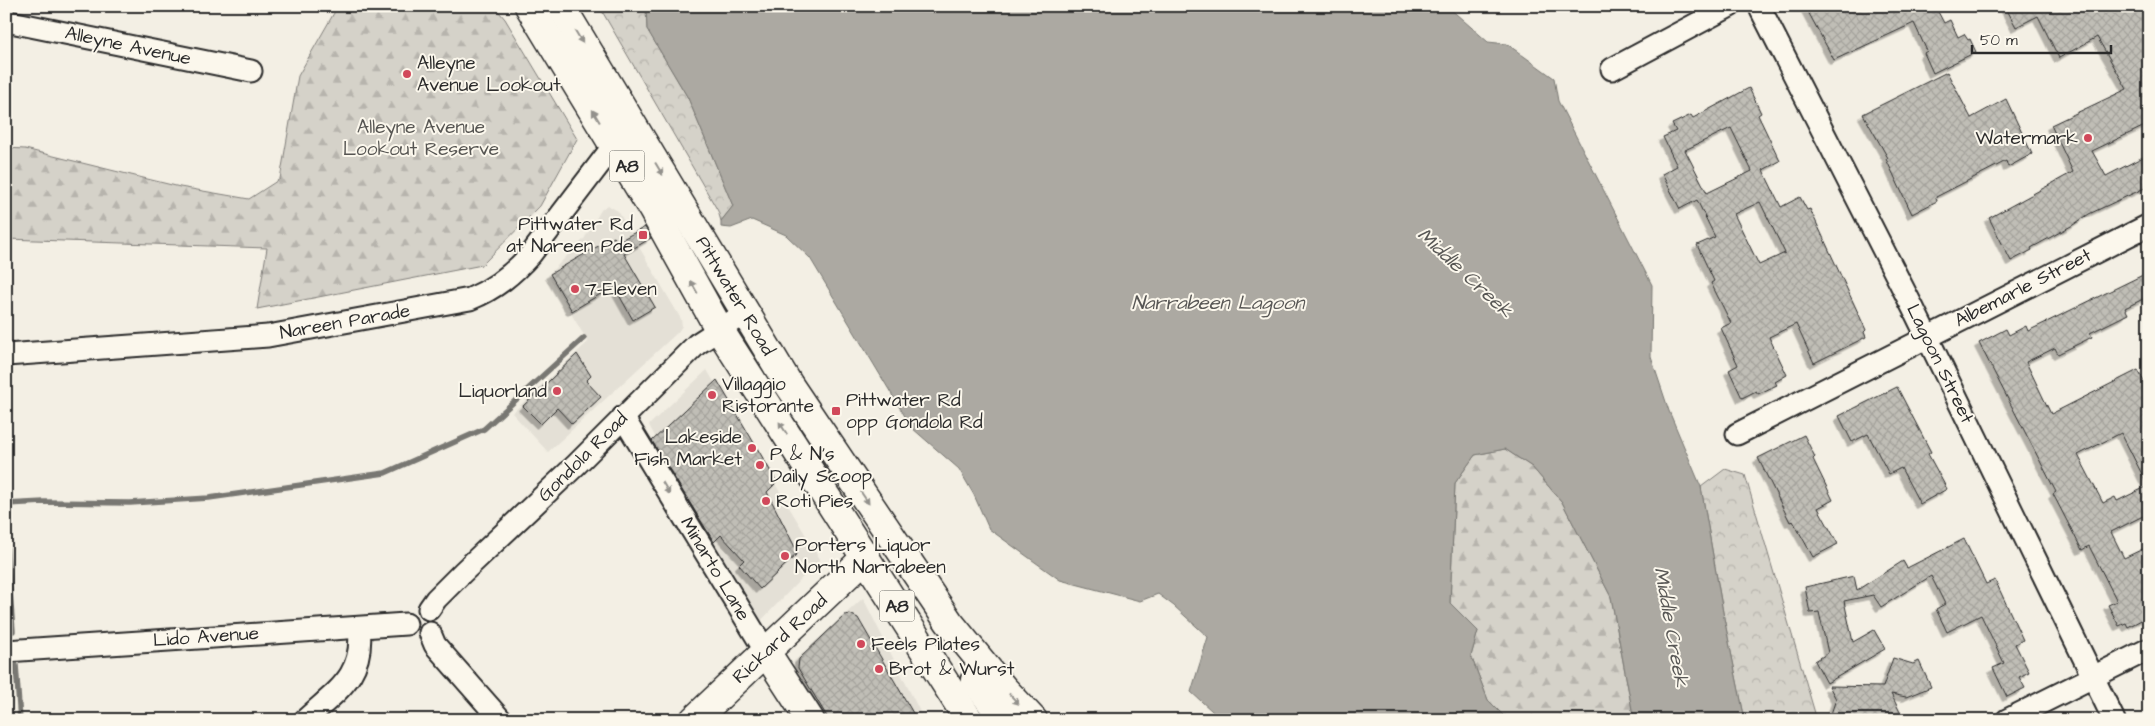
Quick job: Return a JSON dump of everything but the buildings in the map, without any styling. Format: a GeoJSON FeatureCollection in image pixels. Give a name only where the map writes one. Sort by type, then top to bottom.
{"type":"FeatureCollection","features":[{"type":"Feature","properties":{"kind":"main road","name":"Pittwater Road"},"geometry":{"type":"LineString","coordinates":[[529,6],[653,210],[719,329],[866,557],[966,717]]}},
{"type":"Feature","properties":{"kind":"main road","name":"Pittwater Road"},"geometry":{"type":"LineString","coordinates":[[561,6],[789,385],[949,622],[1003,688],[1033,720]]}},
{"type":"Feature","properties":{"kind":"main road","name":"Rickard Road"},"geometry":{"type":"LineString","coordinates":[[694,720],[866,557]]}},
{"type":"Feature","properties":{"kind":"main road"},"geometry":{"type":"LineString","coordinates":[[949,622],[970,672],[1004,720]]}},
{"type":"Feature","properties":{"kind":"main road","name":"Minarto Lane"},"geometry":{"type":"LineString","coordinates":[[766,652],[810,720]]}},
{"type":"Feature","properties":{"kind":"street"},"geometry":{"type":"LineString","coordinates":[[1612,69],[1730,6]]}},
{"type":"Feature","properties":{"kind":"street","name":"Lagoon Street"},"geometry":{"type":"LineString","coordinates":[[1757,8],[1927,337],[2114,720]]}},
{"type":"Feature","properties":{"kind":"street","name":"Alleyne Avenue"},"geometry":{"type":"LineString","coordinates":[[6,20],[250,71]]}},
{"type":"Feature","properties":{"kind":"street","name":"Nareen Parade"},"geometry":{"type":"LineString","coordinates":[[6,355],[268,336],[470,299],[487,292],[503,282],[524,262],[614,145]]}},
{"type":"Feature","properties":{"kind":"street","name":"Albemarle Street"},"geometry":{"type":"LineString","coordinates":[[1737,434],[2149,225]]}},
{"type":"Feature","properties":{"kind":"street","name":"Gondola Road"},"geometry":{"type":"LineString","coordinates":[[429,610],[449,585],[575,466],[697,344],[745,313]]}},
{"type":"Feature","properties":{"kind":"street","name":"Minarto Lane"},"geometry":{"type":"LineString","coordinates":[[623,417],[766,652]]}},
{"type":"Feature","properties":{"kind":"street"},"geometry":{"type":"LineString","coordinates":[[430,633],[420,637],[411,633],[406,624],[407,614],[419,607],[432,612],[435,621],[430,633],[435,645],[501,720]]}},
{"type":"Feature","properties":{"kind":"street","name":"Lido Avenue"},"geometry":{"type":"LineString","coordinates":[[6,651],[406,624]]}},
{"type":"Feature","properties":{"kind":"street"},"geometry":{"type":"LineString","coordinates":[[305,720],[344,684],[357,664],[360,640],[359,628]]}},
{"type":"Feature","properties":{"kind":"street"},"geometry":{"type":"LineString","coordinates":[[2007,720],[2149,649]]}},
{"type":"Feature","properties":{"kind":"shaded area"},"geometry":{"type":"Polygon","coordinates":[[[607,205],[618,211],[681,319],[682,326],[678,332],[548,452],[512,413],[588,342],[548,275],[584,239],[601,210],[607,205]]]}},
{"type":"Feature","properties":{"kind":"shaded area"},"geometry":{"type":"Polygon","coordinates":[[[707,370],[820,559],[755,627],[649,425],[707,370]]]}},
{"type":"Feature","properties":{"kind":"shaded area"},"geometry":{"type":"Polygon","coordinates":[[[863,598],[924,720],[826,720],[793,662],[863,598]]]}},
{"type":"Feature","properties":{"kind":"green space","name":"Alleyne Avenue Lookout Reserve"},"geometry":{"type":"Polygon","coordinates":[[[338,6],[494,6],[505,19],[577,139],[540,206],[482,265],[257,309],[267,248],[6,239],[6,148],[25,149],[180,187],[249,199],[280,179],[298,76],[338,6]]]}},
{"type":"Feature","properties":{"kind":"green space"},"geometry":{"type":"Polygon","coordinates":[[[599,6],[646,6],[647,29],[688,98],[733,206],[721,221],[718,211],[599,6]]]}},
{"type":"Feature","properties":{"kind":"green space"},"geometry":{"type":"Polygon","coordinates":[[[1505,449],[1532,467],[1562,502],[1611,597],[1634,720],[1508,720],[1488,700],[1471,656],[1478,631],[1450,604],[1455,483],[1475,455],[1505,449]]]}},
{"type":"Feature","properties":{"kind":"green space"},"geometry":{"type":"Polygon","coordinates":[[[1725,469],[1745,475],[1817,720],[1745,720],[1724,618],[1701,487],[1725,469]]]}},
{"type":"Feature","properties":{"kind":"water","name":"Narrabeen Lagoon"},"geometry":{"type":"Polygon","coordinates":[[[646,6],[1447,6],[1488,42],[1507,44],[1554,78],[1558,101],[1652,285],[1651,357],[1669,411],[1701,487],[1724,618],[1745,720],[1634,720],[1611,597],[1562,502],[1532,467],[1505,449],[1475,455],[1455,483],[1450,603],[1478,631],[1471,656],[1488,700],[1508,720],[1222,720],[1191,692],[1208,637],[1158,594],[1140,601],[1060,580],[989,529],[974,495],[959,469],[912,428],[810,258],[786,235],[752,220],[731,228],[721,227],[721,221],[733,206],[688,98],[647,29],[646,6]]]}},
{"type":"Feature","properties":{"kind":"waterway"},"geometry":{"type":"LineString","coordinates":[[6,504],[44,502],[130,503],[209,498],[385,473],[484,429],[584,338]]}},
{"type":"Feature","properties":{"kind":"waterway"},"geometry":{"type":"LineString","coordinates":[[6,540],[13,631]]}},
{"type":"Feature","properties":{"kind":"waterway"},"geometry":{"type":"LineString","coordinates":[[16,665],[20,720]]}},
{"type":"Feature","properties":{"kind":"place","name":"Alleyne Avenue Lookout"},"geometry":{"type":"Point","coordinates":[407,74]}},
{"type":"Feature","properties":{"kind":"place","name":"Watermark"},"geometry":{"type":"Point","coordinates":[2088,138]}},
{"type":"Feature","properties":{"kind":"place","name":"Pittwater Rd at Nareen Pde"},"geometry":{"type":"Point","coordinates":[643,235]}},
{"type":"Feature","properties":{"kind":"place","name":"7-Eleven"},"geometry":{"type":"Point","coordinates":[575,289]}},
{"type":"Feature","properties":{"kind":"place","name":"Liquorland"},"geometry":{"type":"Point","coordinates":[557,391]}},
{"type":"Feature","properties":{"kind":"place","name":"Villaggio Ristorante"},"geometry":{"type":"Point","coordinates":[712,395]}},
{"type":"Feature","properties":{"kind":"place","name":"Pittwater Rd opp Gondola Rd"},"geometry":{"type":"Point","coordinates":[836,411]}},
{"type":"Feature","properties":{"kind":"place","name":"Lakeside Fish Market"},"geometry":{"type":"Point","coordinates":[752,448]}},
{"type":"Feature","properties":{"kind":"place","name":"P & N's Daily Scoop"},"geometry":{"type":"Point","coordinates":[760,465]}},
{"type":"Feature","properties":{"kind":"place","name":"Roti Pies"},"geometry":{"type":"Point","coordinates":[766,501]}},
{"type":"Feature","properties":{"kind":"place","name":"Porters Liquor North Narrabeen"},"geometry":{"type":"Point","coordinates":[785,556]}},
{"type":"Feature","properties":{"kind":"place","name":"Feels Pilates"},"geometry":{"type":"Point","coordinates":[861,644]}},
{"type":"Feature","properties":{"kind":"place","name":"Brot & Wurst"},"geometry":{"type":"Point","coordinates":[879,669]}},
{"type":"Feature","properties":{"kind":"water label","name":"Middle Creek"},"geometry":{"type":"Point","coordinates":[1465,273]}},
{"type":"Feature","properties":{"kind":"water label","name":"Middle Creek"},"geometry":{"type":"Point","coordinates":[1671,627]}}]}
